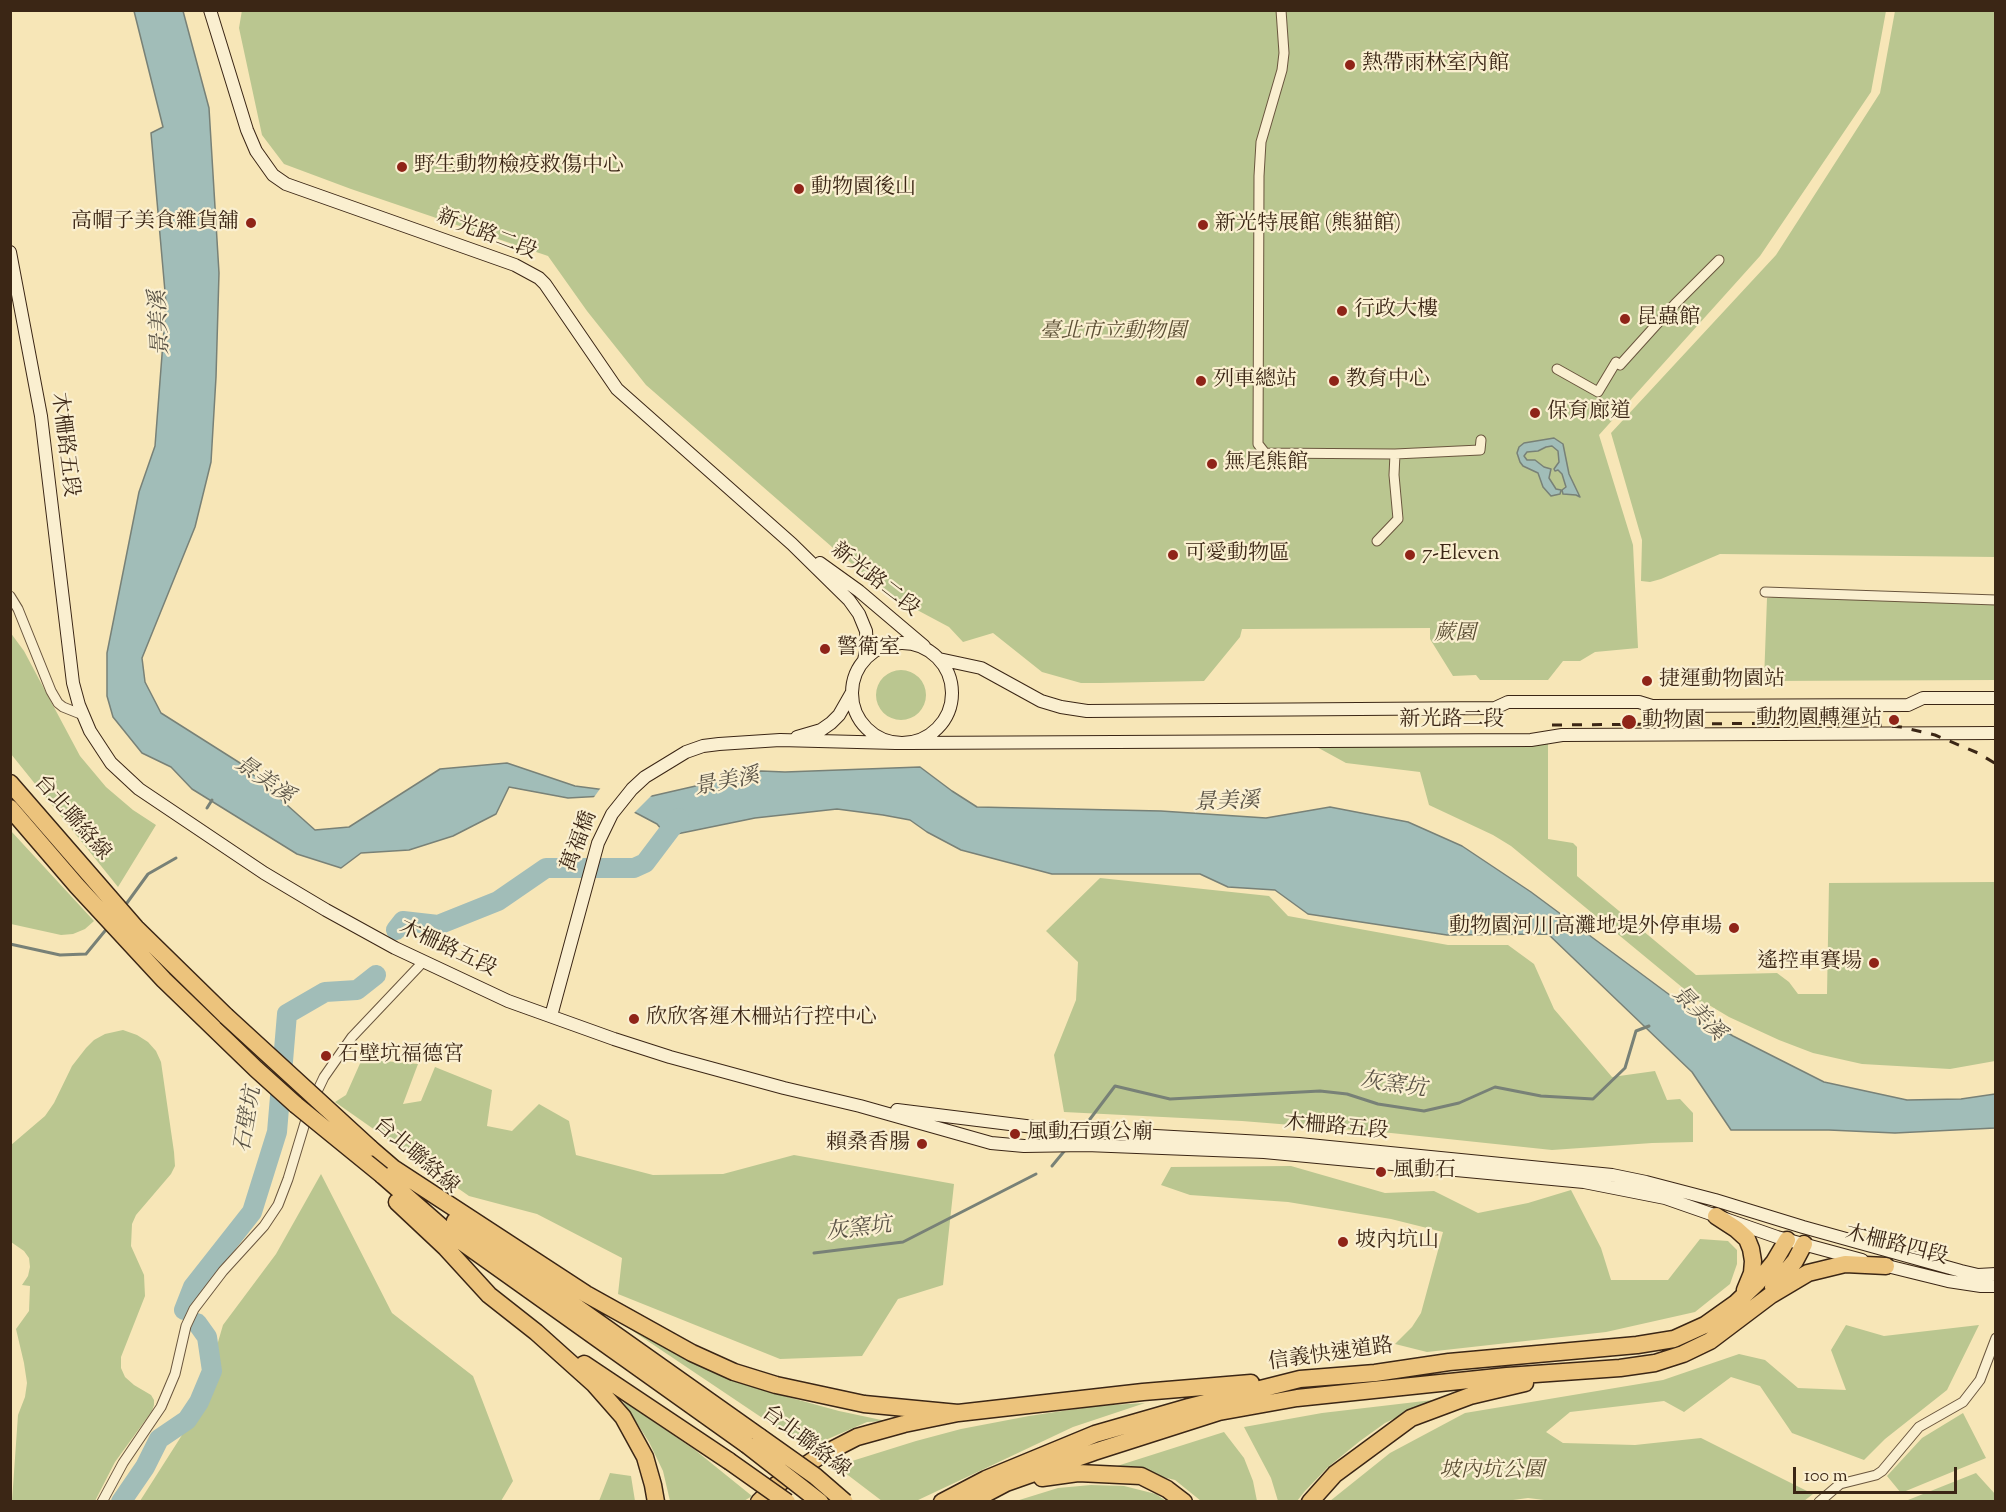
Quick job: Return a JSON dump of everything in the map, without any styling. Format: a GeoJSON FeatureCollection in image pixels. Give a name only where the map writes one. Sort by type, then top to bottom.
{"type":"FeatureCollection","features":[{"type":"Feature","properties":{"kind":"highway","name":"台北聯絡線"},"geometry":{"type":"LineString","coordinates":[[10,783],[136,928],[296,1105],[383,1174],[445,1230],[753,1441],[815,1476],[845,1502]]}},
{"type":"Feature","properties":{"kind":"highway","name":"台北聯絡線"},"geometry":{"type":"LineString","coordinates":[[10,808],[131,944],[370,1148],[383,1174]]}},
{"type":"Feature","properties":{"kind":"highway"},"geometry":{"type":"LineString","coordinates":[[383,1174],[489,1295],[536,1332],[594,1384],[623,1417],[645,1457],[656,1502]]}},
{"type":"Feature","properties":{"kind":"highway"},"geometry":{"type":"LineString","coordinates":[[383,1174],[586,1294],[682,1347],[735,1371],[776,1385],[864,1404],[958,1413]]}},
{"type":"Feature","properties":{"kind":"highway"},"geometry":{"type":"LineString","coordinates":[[1716,1216],[1747,1239],[1751,1249],[1752,1274],[1740,1309]]}},
{"type":"Feature","properties":{"kind":"highway"},"geometry":{"type":"LineString","coordinates":[[1740,1309],[1787,1240]]}},
{"type":"Feature","properties":{"kind":"highway"},"geometry":{"type":"LineString","coordinates":[[1740,1309],[1782,1277],[1804,1244]]}},
{"type":"Feature","properties":{"kind":"highway"},"geometry":{"type":"LineString","coordinates":[[1740,1309],[1808,1273],[1830,1266],[1845,1264],[1886,1266]]}},
{"type":"Feature","properties":{"kind":"highway","name":"信義快速道路"},"geometry":{"type":"LineString","coordinates":[[970,1502],[1006,1483],[1219,1412],[1297,1398],[1655,1363],[1683,1354],[1710,1341],[1740,1309]]}},
{"type":"Feature","properties":{"kind":"highway","name":"信義快速道路"},"geometry":{"type":"LineString","coordinates":[[942,1502],[986,1479],[1095,1434],[1300,1379],[1375,1373],[1449,1362],[1637,1346],[1674,1339],[1740,1309]]}},
{"type":"Feature","properties":{"kind":"highway"},"geometry":{"type":"LineString","coordinates":[[536,1332],[787,1502]]}},
{"type":"Feature","properties":{"kind":"highway"},"geometry":{"type":"LineString","coordinates":[[1310,1502],[1335,1474],[1411,1418],[1470,1396],[1579,1371]]}},
{"type":"Feature","properties":{"kind":"highway"},"geometry":{"type":"LineString","coordinates":[[759,1502],[775,1486],[818,1456],[857,1437],[958,1413],[1143,1392],[1300,1379]]}},
{"type":"Feature","properties":{"kind":"highway","name":"台北聯絡線"},"geometry":{"type":"LineString","coordinates":[[753,1441],[820,1502]]}},
{"type":"Feature","properties":{"kind":"highway"},"geometry":{"type":"LineString","coordinates":[[976,1502],[1033,1480],[1078,1473],[1141,1476],[1167,1489],[1184,1502]]}},
{"type":"Feature","properties":{"kind":"street","name":"新光路二段"},"geometry":{"type":"LineString","coordinates":[[210,10],[247,130],[256,151],[273,176],[296,188],[515,265],[539,278],[617,389],[792,544],[849,600],[859,614],[866,631],[864,660]]}},
{"type":"Feature","properties":{"kind":"street"},"geometry":{"type":"LineString","coordinates":[[1281,10],[1284,53],[1282,70],[1261,142],[1259,176],[1258,444],[1265,455],[1395,454],[1480,450],[1481,440]]}},
{"type":"Feature","properties":{"kind":"street","name":"木柵路五段"},"geometry":{"type":"LineString","coordinates":[[10,252],[38,395],[69,660],[82,715],[103,752],[139,789],[264,873],[326,910],[423,962],[508,1001],[551,1017],[670,1057],[973,1138],[1006,1145],[1056,1144],[1299,1155],[1584,1182],[1665,1198],[1787,1240]]}},
{"type":"Feature","properties":{"kind":"street"},"geometry":{"type":"LineString","coordinates":[[1557,369],[1598,392],[1616,362],[1620,365],[1675,304],[1719,260]]}},
{"type":"Feature","properties":{"kind":"street"},"geometry":{"type":"LineString","coordinates":[[1377,541],[1398,519],[1394,475],[1395,454]]}},
{"type":"Feature","properties":{"kind":"street","name":"新光路二段"},"geometry":{"type":"LineString","coordinates":[[792,544],[860,591],[934,655],[981,668],[1041,701],[1087,711],[1495,708],[1508,702],[1639,702],[1652,706],[1908,705],[1923,698],[1995,698]]}},
{"type":"Feature","properties":{"kind":"street"},"geometry":{"type":"LineString","coordinates":[[1765,592],[1995,600]]}},
{"type":"Feature","properties":{"kind":"street"},"geometry":{"type":"LineString","coordinates":[[10,596],[58,703],[82,715]]}},
{"type":"Feature","properties":{"kind":"street"},"geometry":{"type":"LineString","coordinates":[[896,643],[919,646],[934,655],[950,678],[952,700],[949,710],[937,729],[929,736],[902,743],[884,740],[864,726],[853,705],[852,693],[857,670],[864,660],[878,649],[896,643]]}},
{"type":"Feature","properties":{"kind":"street","name":"新光路二段"},"geometry":{"type":"LineString","coordinates":[[780,740],[810,734],[831,723],[846,705],[852,693]]}},
{"type":"Feature","properties":{"kind":"street","name":"新光路二段"},"geometry":{"type":"LineString","coordinates":[[719,744],[780,740],[902,743],[1531,740],[1562,735],[1995,733]]}},
{"type":"Feature","properties":{"kind":"street","name":"萬福橋"},"geometry":{"type":"LineString","coordinates":[[551,1017],[591,864],[612,814],[632,789],[657,768],[686,752],[703,746],[719,744]]}},
{"type":"Feature","properties":{"kind":"street"},"geometry":{"type":"LineString","coordinates":[[102,1502],[123,1463],[161,1407],[175,1374],[186,1326],[195,1309],[223,1271],[264,1226],[278,1205],[308,1111],[324,1077],[335,1059],[368,1018],[423,962]]}},
{"type":"Feature","properties":{"kind":"street","name":"木柵路五段"},"geometry":{"type":"LineString","coordinates":[[860,1106],[1057,1130],[1127,1136],[1299,1144],[1586,1172],[1668,1187],[1803,1227]]}},
{"type":"Feature","properties":{"kind":"street"},"geometry":{"type":"LineString","coordinates":[[973,1138],[974,1133],[985,1121]]}},
{"type":"Feature","properties":{"kind":"street"},"geometry":{"type":"LineString","coordinates":[[1056,1144],[1057,1130]]}},
{"type":"Feature","properties":{"kind":"street"},"geometry":{"type":"LineString","coordinates":[[1787,1240],[1803,1227]]}},
{"type":"Feature","properties":{"kind":"street"},"geometry":{"type":"LineString","coordinates":[[1803,1227],[1804,1244]]}},
{"type":"Feature","properties":{"kind":"street","name":"木柵路四段"},"geometry":{"type":"LineString","coordinates":[[1803,1227],[1960,1271],[1978,1275],[1995,1274]]}},
{"type":"Feature","properties":{"kind":"street","name":"木柵路四段"},"geometry":{"type":"LineString","coordinates":[[1787,1240],[1948,1281],[1995,1286]]}},
{"type":"Feature","properties":{"kind":"street"},"geometry":{"type":"LineString","coordinates":[[1819,1502],[1840,1484],[1872,1476],[1881,1471],[1919,1428],[1963,1402],[1980,1380],[1995,1338]]}},
{"type":"Feature","properties":{"kind":"green space","name":"臺北市立動物園"},"geometry":{"type":"Polygon","coordinates":[[[242,10],[1886,11],[1871,92],[1760,256],[1599,435],[1633,545],[1638,648],[1595,652],[1580,661],[1563,661],[1548,680],[1480,680],[1476,675],[1453,676],[1430,639],[1430,628],[1242,629],[1240,637],[1204,681],[1081,683],[1042,672],[993,633],[963,642],[949,627],[889,595],[646,385],[587,311],[548,256],[284,164],[262,135],[239,28],[242,10]]]}},
{"type":"Feature","properties":{"kind":"green space"},"geometry":{"type":"Polygon","coordinates":[[[1895,11],[1995,11],[1995,557],[1720,554],[1661,579],[1650,582],[1641,581],[1642,540],[1611,433],[1776,255],[1880,93],[1895,11]]]}},
{"type":"Feature","properties":{"kind":"green space"},"geometry":{"type":"Polygon","coordinates":[[[1787,595],[1995,605],[1995,680],[1764,681],[1767,598],[1787,595]]]}},
{"type":"Feature","properties":{"kind":"green space"},"geometry":{"type":"Polygon","coordinates":[[[10,632],[24,651],[80,756],[106,787],[133,810],[156,825],[118,887],[11,754],[10,632]]]}},
{"type":"Feature","properties":{"kind":"green space"},"geometry":{"type":"Polygon","coordinates":[[[901,670],[919,677],[926,695],[919,713],[901,720],[883,713],[876,695],[883,677],[901,670]]]}},
{"type":"Feature","properties":{"kind":"green space"},"geometry":{"type":"Polygon","coordinates":[[[1548,744],[1548,839],[1573,843],[1577,847],[1577,876],[1696,975],[1777,973],[1789,982],[1798,994],[1827,994],[1829,883],[1995,882],[1995,1061],[1950,1069],[1862,1064],[1813,1053],[1729,1017],[1709,1005],[1706,1007],[1511,846],[1429,805],[1420,772],[1346,763],[1315,746],[1548,744]]]}},
{"type":"Feature","properties":{"kind":"green space"},"geometry":{"type":"Polygon","coordinates":[[[11,831],[94,921],[85,929],[73,934],[61,935],[11,924],[11,831]]]}},
{"type":"Feature","properties":{"kind":"green space"},"geometry":{"type":"Polygon","coordinates":[[[1100,878],[1269,896],[1288,916],[1448,945],[1508,945],[1534,964],[1554,1009],[1612,1077],[1655,1071],[1667,1100],[1680,1099],[1693,1113],[1693,1142],[1552,1150],[1391,1133],[1242,1121],[1064,1112],[1054,1055],[1076,1000],[1078,962],[1046,931],[1100,878]]]}},
{"type":"Feature","properties":{"kind":"green space"},"geometry":{"type":"Polygon","coordinates":[[[123,1030],[148,1042],[156,1051],[161,1062],[174,1152],[175,1166],[171,1174],[136,1215],[132,1224],[131,1246],[144,1275],[145,1296],[121,1357],[121,1368],[125,1377],[151,1395],[154,1405],[115,1462],[95,1501],[12,1501],[18,1415],[25,1397],[27,1383],[16,1329],[29,1311],[30,1286],[22,1285],[28,1276],[30,1267],[29,1258],[24,1251],[11,1242],[11,1145],[45,1116],[72,1066],[86,1048],[105,1034],[123,1030]]]}},
{"type":"Feature","properties":{"kind":"green space"},"geometry":{"type":"Polygon","coordinates":[[[362,1059],[418,1064],[403,1104],[421,1101],[435,1067],[492,1090],[487,1126],[512,1131],[539,1104],[569,1121],[576,1155],[653,1175],[723,1174],[794,1155],[954,1184],[943,1285],[898,1299],[862,1356],[780,1359],[618,1294],[622,1258],[537,1214],[469,1196],[335,1102],[346,1095],[362,1059]]]}},
{"type":"Feature","properties":{"kind":"green space"},"geometry":{"type":"Polygon","coordinates":[[[1291,1166],[1385,1193],[1434,1191],[1478,1213],[1528,1203],[1571,1190],[1601,1248],[1611,1280],[1668,1280],[1700,1239],[1728,1241],[1737,1250],[1737,1264],[1730,1284],[1695,1312],[1606,1332],[1427,1352],[1395,1344],[1412,1327],[1421,1313],[1443,1232],[1391,1219],[1288,1202],[1190,1195],[1161,1185],[1171,1167],[1291,1166]]]}},
{"type":"Feature","properties":{"kind":"green space"},"geometry":{"type":"Polygon","coordinates":[[[321,1174],[392,1313],[473,1376],[513,1481],[501,1501],[140,1501],[198,1410],[223,1325],[276,1254],[321,1174]]]}},
{"type":"Feature","properties":{"kind":"green space"},"geometry":{"type":"Polygon","coordinates":[[[615,1319],[731,1378],[784,1396],[886,1421],[867,1422],[807,1448],[615,1319]]]}},
{"type":"Feature","properties":{"kind":"green space","name":"坡內坑公園"},"geometry":{"type":"Polygon","coordinates":[[[1846,1325],[1884,1336],[1979,1325],[1947,1390],[1885,1439],[1864,1460],[1792,1433],[1760,1386],[1731,1377],[1684,1412],[1664,1401],[1570,1412],[1546,1432],[1563,1443],[1635,1445],[1701,1438],[1813,1494],[1804,1501],[1560,1502],[1528,1498],[1498,1502],[1330,1501],[1390,1453],[1465,1413],[1663,1380],[1739,1354],[1765,1360],[1798,1388],[1846,1390],[1831,1350],[1846,1325]]]}},
{"type":"Feature","properties":{"kind":"green space"},"geometry":{"type":"Polygon","coordinates":[[[622,1400],[695,1450],[752,1496],[744,1501],[670,1501],[663,1471],[649,1442],[622,1400]]]}},
{"type":"Feature","properties":{"kind":"green space"},"geometry":{"type":"Polygon","coordinates":[[[1433,1400],[1385,1423],[1360,1441],[1328,1467],[1297,1501],[1278,1501],[1271,1478],[1244,1427],[1322,1413],[1433,1400]]]}},
{"type":"Feature","properties":{"kind":"green space"},"geometry":{"type":"Polygon","coordinates":[[[1145,1403],[1073,1427],[916,1501],[882,1501],[836,1466],[961,1429],[1096,1406],[1145,1403]]]}},
{"type":"Feature","properties":{"kind":"green space"},"geometry":{"type":"Polygon","coordinates":[[[1963,1413],[1986,1458],[1901,1493],[1887,1476],[1922,1438],[1963,1413]]]}},
{"type":"Feature","properties":{"kind":"green space"},"geometry":{"type":"Polygon","coordinates":[[[1224,1432],[1244,1458],[1253,1481],[1257,1501],[1201,1501],[1175,1480],[1117,1466],[1224,1432]]]}},
{"type":"Feature","properties":{"kind":"green space"},"geometry":{"type":"Polygon","coordinates":[[[610,1473],[631,1476],[635,1501],[599,1501],[610,1473]]]}},
{"type":"Feature","properties":{"kind":"green space"},"geometry":{"type":"Polygon","coordinates":[[[1976,1473],[1995,1494],[1995,1501],[1908,1500],[1976,1473]]]}},
{"type":"Feature","properties":{"kind":"green space"},"geometry":{"type":"Polygon","coordinates":[[[1091,1485],[1124,1486],[1156,1494],[1166,1501],[1016,1501],[1058,1488],[1091,1485]]]}},
{"type":"Feature","properties":{"kind":"water","name":"景美溪"},"geometry":{"type":"Polygon","coordinates":[[[134,11],[183,11],[209,108],[219,273],[211,462],[195,527],[142,658],[145,682],[161,713],[240,763],[315,830],[349,827],[440,769],[507,763],[575,786],[652,796],[761,771],[920,767],[977,807],[1161,811],[1266,818],[1330,807],[1408,822],[1462,846],[1531,892],[1690,1010],[1733,1036],[1824,1082],[1907,1100],[1961,1099],[1995,1094],[1995,1128],[1895,1133],[1731,1130],[1692,1072],[1548,934],[1447,935],[1308,914],[1275,890],[1228,887],[1200,874],[1052,874],[961,850],[910,820],[883,815],[837,809],[755,818],[667,836],[657,824],[604,796],[568,798],[509,787],[496,814],[453,836],[409,850],[361,853],[341,868],[297,854],[192,789],[171,767],[142,753],[113,717],[107,696],[107,653],[139,492],[155,446],[166,303],[151,133],[163,127],[134,11]]]}},
{"type":"Feature","properties":{"kind":"water"},"geometry":{"type":"Polygon","coordinates":[[[1554,438],[1563,444],[1569,474],[1580,497],[1563,494],[1562,490],[1566,487],[1562,474],[1554,469],[1559,462],[1558,451],[1552,446],[1527,452],[1524,456],[1527,460],[1535,460],[1551,469],[1549,478],[1556,489],[1561,490],[1560,494],[1551,496],[1543,487],[1538,473],[1523,466],[1520,462],[1517,453],[1519,447],[1524,443],[1554,438]]]}},
{"type":"Feature","properties":{"kind":"pier"},"geometry":{"type":"Polygon","coordinates":[[[602,786],[655,792],[632,815],[603,799],[592,800],[602,786]]]}},
{"type":"Feature","properties":{"kind":"waterway"},"geometry":{"type":"LineString","coordinates":[[207,808],[212,800]]}},
{"type":"Feature","properties":{"kind":"waterway","name":"石壁坑"},"geometry":{"type":"LineString","coordinates":[[396,930],[403,921],[438,925],[498,901],[546,868],[634,868],[645,863],[679,818]]}},
{"type":"Feature","properties":{"kind":"waterway"},"geometry":{"type":"LineString","coordinates":[[124,907],[148,874],[176,858]]}},
{"type":"Feature","properties":{"kind":"waterway"},"geometry":{"type":"LineString","coordinates":[[10,944],[60,955],[86,954],[109,926]]}},
{"type":"Feature","properties":{"kind":"waterway","name":"石壁坑"},"geometry":{"type":"LineString","coordinates":[[184,1310],[193,1287],[252,1212],[277,1132],[287,1014],[325,992],[357,990],[376,975]]}},
{"type":"Feature","properties":{"kind":"waterway","name":"灰窯坑"},"geometry":{"type":"LineString","coordinates":[[1084,1127],[1115,1086],[1170,1099],[1320,1091],[1347,1094],[1378,1104],[1424,1111],[1459,1103],[1495,1087],[1541,1096],[1593,1099],[1625,1068],[1636,1031],[1649,1026]]}},
{"type":"Feature","properties":{"kind":"waterway","name":"灰窯坑"},"geometry":{"type":"LineString","coordinates":[[1052,1166],[1066,1149]]}},
{"type":"Feature","properties":{"kind":"waterway","name":"灰窯坑"},"geometry":{"type":"LineString","coordinates":[[814,1253],[903,1242],[1036,1174]]}},
{"type":"Feature","properties":{"kind":"waterway","name":"石壁坑"},"geometry":{"type":"LineString","coordinates":[[121,1502],[145,1467],[159,1439],[187,1420],[199,1402],[212,1371],[207,1337],[197,1323]]}},
{"type":"Feature","properties":{"kind":"railway"},"geometry":{"type":"LineString","coordinates":[[1552,725],[1802,723],[1901,727],[1935,735],[1978,753],[1996,764]]}},
{"type":"Feature","properties":{"kind":"place","name":"熱帶雨林室內館"},"geometry":{"type":"Point","coordinates":[1350,65]}},
{"type":"Feature","properties":{"kind":"place","name":"野生動物檢疫救傷中心"},"geometry":{"type":"Point","coordinates":[402,167]}},
{"type":"Feature","properties":{"kind":"place","name":"動物園後山"},"geometry":{"type":"Point","coordinates":[799,189]}},
{"type":"Feature","properties":{"kind":"place","name":"高帽子美食雜貨舖"},"geometry":{"type":"Point","coordinates":[251,223]}},
{"type":"Feature","properties":{"kind":"place","name":"新光特展館 (熊貓館)"},"geometry":{"type":"Point","coordinates":[1203,225]}},
{"type":"Feature","properties":{"kind":"place","name":"行政大樓"},"geometry":{"type":"Point","coordinates":[1342,311]}},
{"type":"Feature","properties":{"kind":"place","name":"昆蟲館"},"geometry":{"type":"Point","coordinates":[1625,319]}},
{"type":"Feature","properties":{"kind":"place","name":"列車總站"},"geometry":{"type":"Point","coordinates":[1201,381]}},
{"type":"Feature","properties":{"kind":"place","name":"教育中心"},"geometry":{"type":"Point","coordinates":[1334,381]}},
{"type":"Feature","properties":{"kind":"place","name":"保育廊道"},"geometry":{"type":"Point","coordinates":[1535,413]}},
{"type":"Feature","properties":{"kind":"place","name":"無尾熊館"},"geometry":{"type":"Point","coordinates":[1212,464]}},
{"type":"Feature","properties":{"kind":"place","name":"可愛動物區"},"geometry":{"type":"Point","coordinates":[1173,555]}},
{"type":"Feature","properties":{"kind":"place","name":"7-Eleven"},"geometry":{"type":"Point","coordinates":[1410,555]}},
{"type":"Feature","properties":{"kind":"place","name":"警衛室"},"geometry":{"type":"Point","coordinates":[825,649]}},
{"type":"Feature","properties":{"kind":"place","name":"捷運動物園站"},"geometry":{"type":"Point","coordinates":[1647,681]}},
{"type":"Feature","properties":{"kind":"place","name":"動物園轉運站"},"geometry":{"type":"Point","coordinates":[1894,720]}},
{"type":"Feature","properties":{"kind":"place","name":"動物園"},"geometry":{"type":"Point","coordinates":[1629,722]}},
{"type":"Feature","properties":{"kind":"place","name":"動物園河川高灘地堤外停車場"},"geometry":{"type":"Point","coordinates":[1734,928]}},
{"type":"Feature","properties":{"kind":"place","name":"遙控車賽場"},"geometry":{"type":"Point","coordinates":[1874,963]}},
{"type":"Feature","properties":{"kind":"place","name":"欣欣客運木柵站行控中心"},"geometry":{"type":"Point","coordinates":[634,1019]}},
{"type":"Feature","properties":{"kind":"place","name":"石壁坑福德宮"},"geometry":{"type":"Point","coordinates":[326,1056]}},
{"type":"Feature","properties":{"kind":"place","name":"風動石頭公廟"},"geometry":{"type":"Point","coordinates":[1015,1134]}},
{"type":"Feature","properties":{"kind":"place","name":"賴桑香腸"},"geometry":{"type":"Point","coordinates":[922,1144]}},
{"type":"Feature","properties":{"kind":"place","name":"風動石"},"geometry":{"type":"Point","coordinates":[1381,1172]}},
{"type":"Feature","properties":{"kind":"place","name":"坡內坑山"},"geometry":{"type":"Point","coordinates":[1343,1242]}},
{"type":"Feature","properties":{"kind":"park label","name":"蕨園"},"geometry":{"type":"Point","coordinates":[1455,635]}}]}
